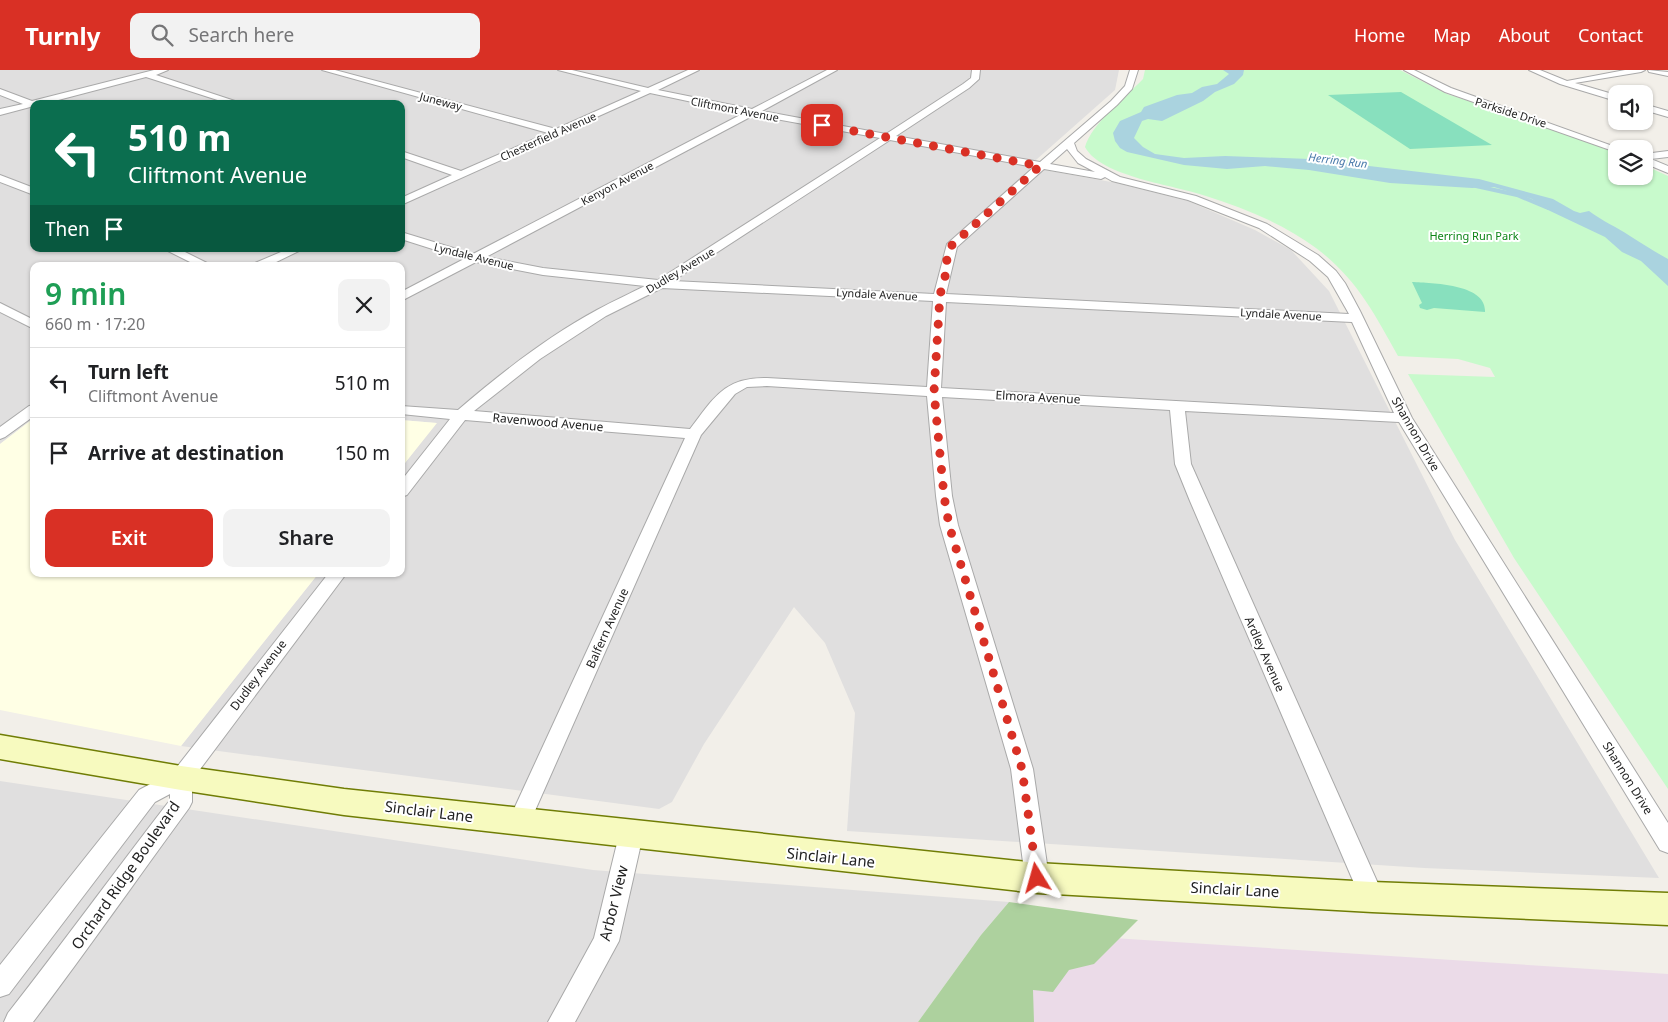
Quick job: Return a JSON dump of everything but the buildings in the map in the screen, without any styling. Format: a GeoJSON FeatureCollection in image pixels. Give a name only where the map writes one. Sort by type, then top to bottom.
{"type":"FeatureCollection","features":[{"type":"Feature","properties":{"kind":"main road","name":"Sinclair Lane"},"geometry":{"type":"LineString","coordinates":[[0,747],[181,778],[344,802],[1037,878],[1372,897],[1668,909]]}},
{"type":"Feature","properties":{"kind":"street"},"geometry":{"type":"LineString","coordinates":[[133,70],[228,100]]}},
{"type":"Feature","properties":{"kind":"street"},"geometry":{"type":"LineString","coordinates":[[48,100],[164,70]]}},
{"type":"Feature","properties":{"kind":"street","name":"Juneway"},"geometry":{"type":"LineString","coordinates":[[326,70],[556,132]]}},
{"type":"Feature","properties":{"kind":"street","name":"Cliftmont Avenue"},"geometry":{"type":"LineString","coordinates":[[562,70],[650,91],[752,112],[1116,179]]}},
{"type":"Feature","properties":{"kind":"street","name":"Chesterfield Avenue"},"geometry":{"type":"LineString","coordinates":[[405,200],[695,70]]}},
{"type":"Feature","properties":{"kind":"street","name":"Kenyon Avenue"},"geometry":{"type":"LineString","coordinates":[[405,295],[833,70]]}},
{"type":"Feature","properties":{"kind":"street","name":"Dudley Avenue"},"geometry":{"type":"LineString","coordinates":[[405,487],[461,415],[491,389],[574,330],[601,313],[660,284],[972,82],[976,76],[976,70]]}},
{"type":"Feature","properties":{"kind":"street"},"geometry":{"type":"LineString","coordinates":[[1037,878],[1022,769],[949,525],[944,496],[934,392],[940,297],[951,246],[1124,94],[1129,87],[1134,70]]}},
{"type":"Feature","properties":{"kind":"street","name":"Parkside Drive"},"geometry":{"type":"LineString","coordinates":[[1408,70],[1448,90],[1608,146]]}},
{"type":"Feature","properties":{"kind":"street"},"geometry":{"type":"LineString","coordinates":[[1533,70],[1563,82],[1608,96]]}},
{"type":"Feature","properties":{"kind":"street"},"geometry":{"type":"LineString","coordinates":[[1563,82],[1641,70]]}},
{"type":"Feature","properties":{"kind":"street"},"geometry":{"type":"LineString","coordinates":[[1652,70],[1668,74]]}},
{"type":"Feature","properties":{"kind":"street"},"geometry":{"type":"LineString","coordinates":[[0,92],[30,103]]}},
{"type":"Feature","properties":{"kind":"street"},"geometry":{"type":"LineString","coordinates":[[0,112],[30,105]]}},
{"type":"Feature","properties":{"kind":"street"},"geometry":{"type":"LineString","coordinates":[[1653,110],[1668,114]]}},
{"type":"Feature","properties":{"kind":"street","name":"Shannon Drive"},"geometry":{"type":"LineString","coordinates":[[1069,143],[1082,161],[1116,179],[1173,192],[1249,219],[1280,235],[1314,258],[1332,274],[1339,283],[1357,318],[1404,418],[1668,843]]}},
{"type":"Feature","properties":{"kind":"street"},"geometry":{"type":"LineString","coordinates":[[1653,156],[1668,154]]}},
{"type":"Feature","properties":{"kind":"street"},"geometry":{"type":"LineString","coordinates":[[405,155],[461,175]]}},
{"type":"Feature","properties":{"kind":"street"},"geometry":{"type":"LineString","coordinates":[[1653,162],[1668,170]]}},
{"type":"Feature","properties":{"kind":"street"},"geometry":{"type":"LineString","coordinates":[[0,178],[30,190]]}},
{"type":"Feature","properties":{"kind":"street","name":"Lyndale Avenue"},"geometry":{"type":"LineString","coordinates":[[405,236],[476,258],[550,272],[660,284],[1357,318]]}},
{"type":"Feature","properties":{"kind":"street"},"geometry":{"type":"LineString","coordinates":[[177,252],[198,262]]}},
{"type":"Feature","properties":{"kind":"street"},"geometry":{"type":"LineString","coordinates":[[268,262],[290,252]]}},
{"type":"Feature","properties":{"kind":"street"},"geometry":{"type":"LineString","coordinates":[[0,307],[30,323]]}},
{"type":"Feature","properties":{"kind":"street","name":"Elmora Avenue"},"geometry":{"type":"LineString","coordinates":[[694,434],[731,390],[745,383],[767,382],[1404,418]]}},
{"type":"Feature","properties":{"kind":"street","name":"Ardley Avenue"},"geometry":{"type":"LineString","coordinates":[[1177,404],[1183,464],[1372,897]]}},
{"type":"Feature","properties":{"kind":"street","name":"Ravenwood Avenue"},"geometry":{"type":"LineString","coordinates":[[405,410],[694,434]]}},
{"type":"Feature","properties":{"kind":"street"},"geometry":{"type":"LineString","coordinates":[[0,434],[30,412]]}},
{"type":"Feature","properties":{"kind":"street","name":"Balfern Avenue"},"geometry":{"type":"LineString","coordinates":[[519,822],[694,434]]}},
{"type":"Feature","properties":{"kind":"street","name":"Dudley Avenue"},"geometry":{"type":"LineString","coordinates":[[181,778],[335,577]]}},
{"type":"Feature","properties":{"kind":"street","name":"Orchard Ridge Boulevard"},"geometry":{"type":"LineString","coordinates":[[0,985],[147,796],[181,778],[181,802],[110,896],[83,936],[17,1022]]}},
{"type":"Feature","properties":{"kind":"street","name":"Arbor View"},"geometry":{"type":"LineString","coordinates":[[561,1022],[606,941],[631,834]]}},
{"type":"Feature","properties":{"kind":"shaded area"},"geometry":{"type":"Polygon","coordinates":[[[0,70],[1119,70],[1115,90],[1028,167],[1117,183],[1188,201],[1255,230],[1291,250],[1329,291],[1455,540],[1659,878],[1424,868],[847,831],[855,713],[825,643],[794,607],[704,744],[672,802],[659,809],[181,746],[316,577],[405,577],[405,463],[436,423],[405,420],[405,262],[30,262],[30,421],[0,444],[0,70]]]}},
{"type":"Feature","properties":{"kind":"shaded area"},"geometry":{"type":"Polygon","coordinates":[[[405,420],[437,423],[405,463],[405,420]]]}},
{"type":"Feature","properties":{"kind":"shaded area"},"geometry":{"type":"Polygon","coordinates":[[[30,421],[30,577],[316,577],[181,746],[0,710],[0,444],[30,421]]]}},
{"type":"Feature","properties":{"kind":"shaded area"},"geometry":{"type":"Polygon","coordinates":[[[0,781],[593,870],[1009,902],[981,935],[918,1022],[0,1022],[0,781]]]}},
{"type":"Feature","properties":{"kind":"shaded area"},"geometry":{"type":"Polygon","coordinates":[[[1051,934],[1668,974],[1668,1022],[988,1022],[1051,934]]]}},
{"type":"Feature","properties":{"kind":"green space","name":"Herring Run Park"},"geometry":{"type":"Polygon","coordinates":[[[1145,70],[1400,70],[1447,94],[1548,127],[1608,150],[1608,185],[1653,185],[1653,169],[1668,176],[1668,789],[1514,558],[1408,374],[1495,377],[1490,368],[1458,359],[1398,356],[1354,284],[1330,260],[1304,239],[1249,211],[1193,192],[1122,173],[1106,166],[1094,157],[1085,147],[1089,138],[1110,111],[1143,79],[1145,70]]]}},
{"type":"Feature","properties":{"kind":"green space"},"geometry":{"type":"Polygon","coordinates":[[[1401,92],[1492,145],[1410,149],[1328,95],[1401,92]]]}},
{"type":"Feature","properties":{"kind":"green space"},"geometry":{"type":"Polygon","coordinates":[[[1412,282],[1432,283],[1468,290],[1483,303],[1485,312],[1434,308],[1427,310],[1420,308],[1419,305],[1422,303],[1412,282]]]}},
{"type":"Feature","properties":{"kind":"green space"},"geometry":{"type":"Polygon","coordinates":[[[1009,902],[1138,920],[1094,964],[1069,970],[1053,992],[1033,990],[1034,1022],[918,1022],[981,935],[1009,902]]]}},
{"type":"Feature","properties":{"kind":"water","name":"Herring Run"},"geometry":{"type":"Polygon","coordinates":[[[1223,70],[1244,70],[1243,75],[1234,84],[1215,92],[1203,101],[1162,121],[1148,119],[1142,121],[1134,138],[1143,147],[1155,154],[1184,158],[1225,156],[1310,159],[1479,179],[1553,199],[1580,213],[1589,211],[1668,259],[1668,286],[1641,261],[1622,252],[1605,237],[1548,210],[1532,199],[1494,187],[1472,188],[1390,183],[1309,170],[1265,166],[1227,169],[1184,165],[1127,152],[1120,148],[1115,141],[1113,133],[1120,121],[1141,112],[1144,107],[1177,95],[1192,93],[1202,87],[1217,84],[1229,74],[1223,70]]]}},
{"type":"Feature","properties":{"kind":"waterway","name":"Herring Run"},"geometry":{"type":"LineString","coordinates":[[1476,186],[1517,195],[1548,208]]}},
{"type":"Feature","properties":{"kind":"route"},"geometry":{"type":"LineString","coordinates":[[822,125],[1040,166],[951,246],[940,295],[934,392],[938,449],[949,525],[1022,769],[1037,878]]}}]}
